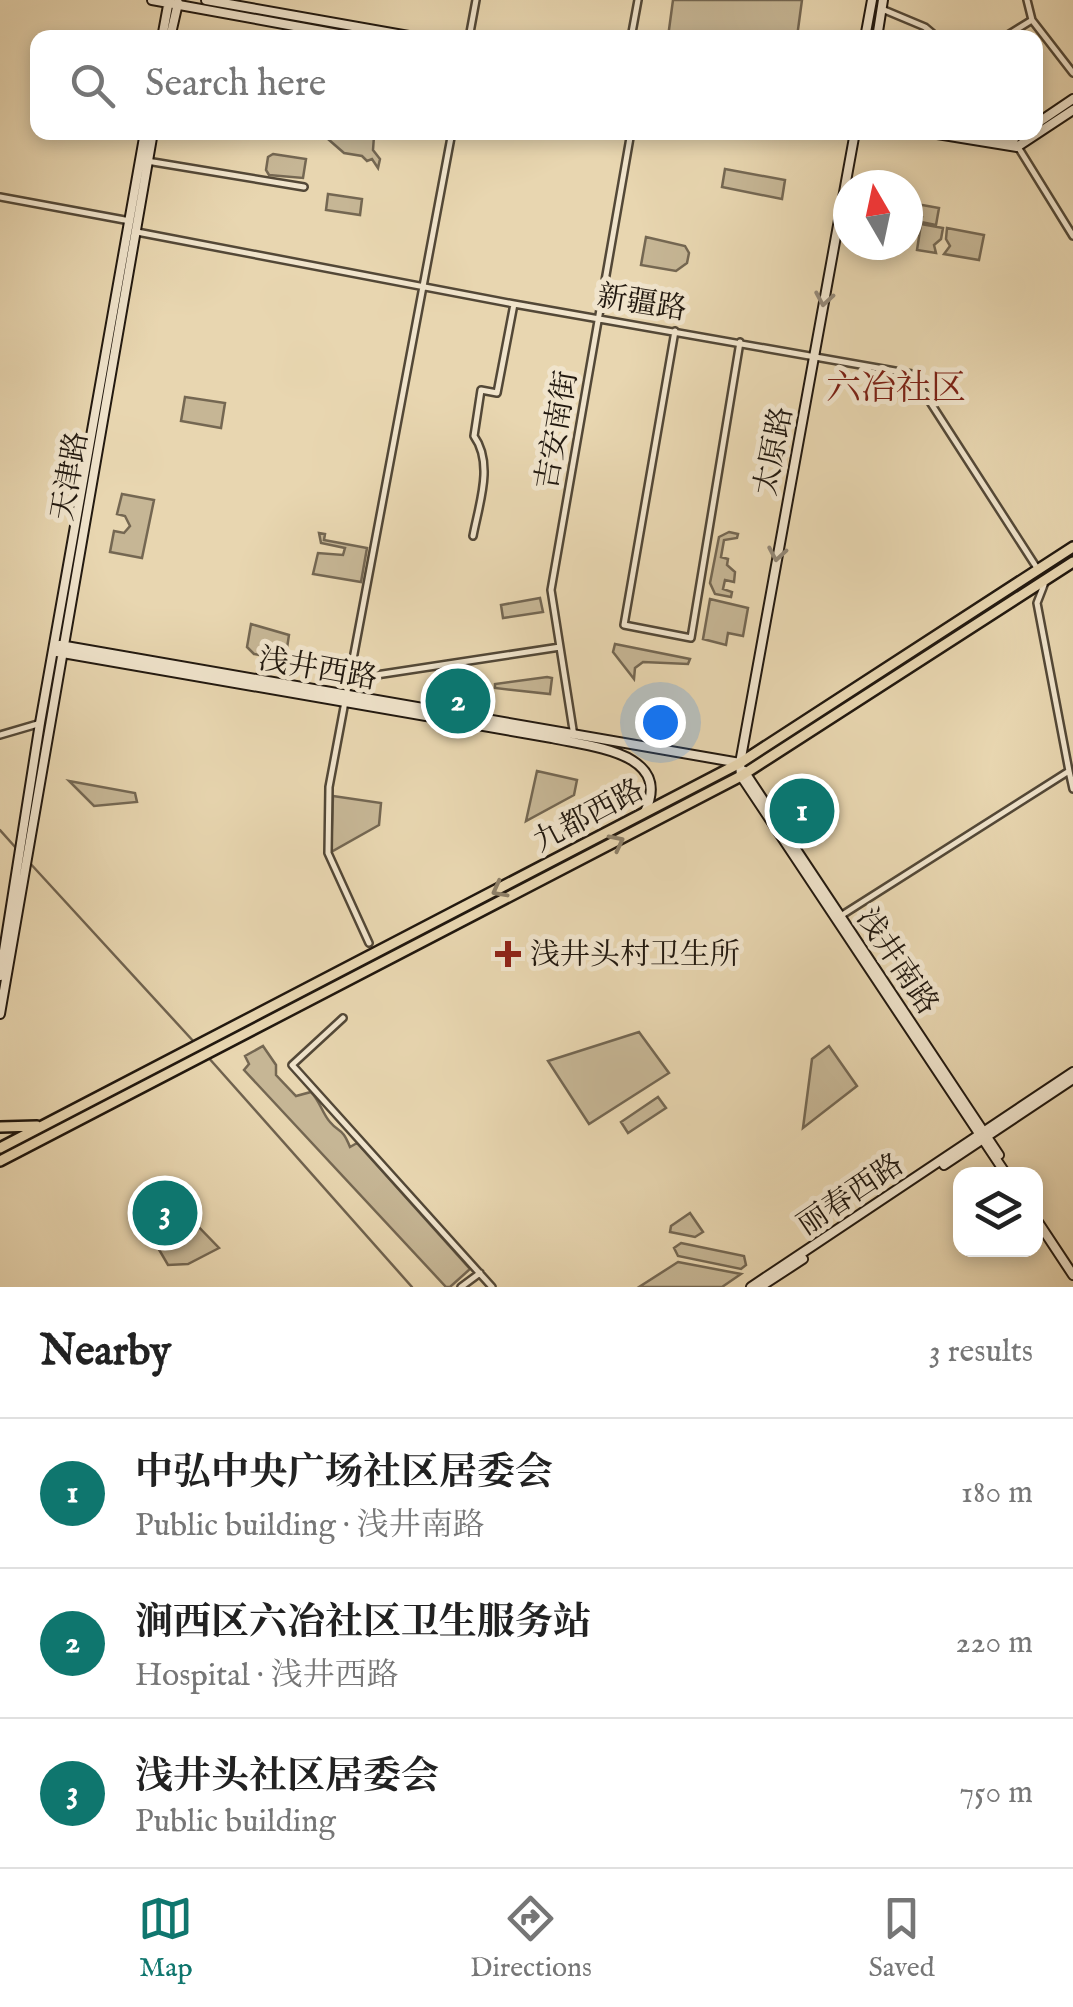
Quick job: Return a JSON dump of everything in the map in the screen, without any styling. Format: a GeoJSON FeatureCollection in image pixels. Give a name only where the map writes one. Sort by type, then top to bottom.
{"type":"FeatureCollection","features":[{"type":"Feature","properties":{"kind":"main road"},"geometry":{"type":"LineString","coordinates":[[152,0],[318,30]]}},
{"type":"Feature","properties":{"kind":"main road"},"geometry":{"type":"LineString","coordinates":[[206,0],[375,30]]}},
{"type":"Feature","properties":{"kind":"main road"},"geometry":{"type":"LineString","coordinates":[[168,30],[173,2]]}},
{"type":"Feature","properties":{"kind":"main road"},"geometry":{"type":"LineString","coordinates":[[866,30],[871,3]]}},
{"type":"Feature","properties":{"kind":"main road"},"geometry":{"type":"LineString","coordinates":[[879,30],[884,3]]}},
{"type":"Feature","properties":{"kind":"main road"},"geometry":{"type":"LineString","coordinates":[[1043,119],[1073,99]]}},
{"type":"Feature","properties":{"kind":"main road"},"geometry":{"type":"LineString","coordinates":[[1043,127],[1073,110]]}},
{"type":"Feature","properties":{"kind":"main road","name":"天津路"},"geometry":{"type":"LineString","coordinates":[[134,225],[148,140]]}},
{"type":"Feature","properties":{"kind":"main road","name":"天津路"},"geometry":{"type":"LineString","coordinates":[[17,888],[26,816],[148,140]]}},
{"type":"Feature","properties":{"kind":"main road","name":"太原路"},"geometry":{"type":"LineString","coordinates":[[743,775],[740,763],[853,140]]}},
{"type":"Feature","properties":{"kind":"main road"},"geometry":{"type":"LineString","coordinates":[[990,140],[1020,140]]}},
{"type":"Feature","properties":{"kind":"main road"},"geometry":{"type":"LineString","coordinates":[[1004,140],[1015,143]]}},
{"type":"Feature","properties":{"kind":"main road","name":"九都西路"},"geometry":{"type":"LineString","coordinates":[[216,1044],[740,763],[1073,547]]}},
{"type":"Feature","properties":{"kind":"main road","name":"九都西路"},"geometry":{"type":"LineString","coordinates":[[216,1044],[743,775],[1073,562]]}},
{"type":"Feature","properties":{"kind":"main road","name":"浅井西路"},"geometry":{"type":"LineString","coordinates":[[58,649],[740,763]]}},
{"type":"Feature","properties":{"kind":"main road","name":"浅井西路"},"geometry":{"type":"LineString","coordinates":[[345,699],[620,754],[636,762],[652,784],[643,814]]}},
{"type":"Feature","properties":{"kind":"main road","name":"天津路"},"geometry":{"type":"LineString","coordinates":[[17,888],[44,723]]}},
{"type":"Feature","properties":{"kind":"main road","name":"浅井南路"},"geometry":{"type":"LineString","coordinates":[[743,775],[1004,1167]]}},
{"type":"Feature","properties":{"kind":"main road"},"geometry":{"type":"LineString","coordinates":[[0,976],[17,888]]}},
{"type":"Feature","properties":{"kind":"main road"},"geometry":{"type":"LineString","coordinates":[[0,1014],[17,888]]}},
{"type":"Feature","properties":{"kind":"main road"},"geometry":{"type":"LineString","coordinates":[[0,1148],[177,1058],[216,1044]]}},
{"type":"Feature","properties":{"kind":"main road"},"geometry":{"type":"LineString","coordinates":[[0,1160],[185,1066],[216,1044]]}},
{"type":"Feature","properties":{"kind":"main road","name":"丽春西路"},"geometry":{"type":"LineString","coordinates":[[760,1287],[1073,1075]]}},
{"type":"Feature","properties":{"kind":"main road"},"geometry":{"type":"LineString","coordinates":[[0,1127],[24,1129],[50,1124]]}},
{"type":"Feature","properties":{"kind":"main road","name":"丽春西路"},"geometry":{"type":"LineString","coordinates":[[750,1287],[983,1136]]}},
{"type":"Feature","properties":{"kind":"main road"},"geometry":{"type":"LineString","coordinates":[[1043,1225],[1073,1267]]}},
{"type":"Feature","properties":{"kind":"main road"},"geometry":{"type":"LineString","coordinates":[[1043,1226],[1073,1275]]}},
{"type":"Feature","properties":{"kind":"street"},"geometry":{"type":"LineString","coordinates":[[470,30],[476,0]]}},
{"type":"Feature","properties":{"kind":"street"},"geometry":{"type":"LineString","coordinates":[[632,30],[638,0]]}},
{"type":"Feature","properties":{"kind":"street"},"geometry":{"type":"LineString","coordinates":[[1027,0],[1032,20],[1040,30]]}},
{"type":"Feature","properties":{"kind":"street"},"geometry":{"type":"LineString","coordinates":[[884,3],[929,30]]}},
{"type":"Feature","properties":{"kind":"street"},"geometry":{"type":"LineString","coordinates":[[1016,30],[1032,20]]}},
{"type":"Feature","properties":{"kind":"street"},"geometry":{"type":"LineString","coordinates":[[1043,34],[1073,73]]}},
{"type":"Feature","properties":{"kind":"street"},"geometry":{"type":"LineString","coordinates":[[369,943],[328,853],[329,788],[451,140]]}},
{"type":"Feature","properties":{"kind":"street","name":"吉安南街"},"geometry":{"type":"LineString","coordinates":[[574,736],[551,590],[630,140]]}},
{"type":"Feature","properties":{"kind":"street"},"geometry":{"type":"LineString","coordinates":[[1015,143],[1073,236]]}},
{"type":"Feature","properties":{"kind":"street"},"geometry":{"type":"LineString","coordinates":[[147,161],[304,187]]}},
{"type":"Feature","properties":{"kind":"street","name":"新疆路"},"geometry":{"type":"LineString","coordinates":[[0,197],[514,304],[912,374],[1038,571]]}},
{"type":"Feature","properties":{"kind":"street"},"geometry":{"type":"LineString","coordinates":[[473,536],[484,474],[482,448],[474,436],[481,390],[497,393],[514,304]]}},
{"type":"Feature","properties":{"kind":"street"},"geometry":{"type":"LineString","coordinates":[[675,330],[624,626],[691,638],[740,342]]}},
{"type":"Feature","properties":{"kind":"street"},"geometry":{"type":"LineString","coordinates":[[1045,582],[1037,603],[1073,789]]}},
{"type":"Feature","properties":{"kind":"street"},"geometry":{"type":"LineString","coordinates":[[349,679],[560,646]]}},
{"type":"Feature","properties":{"kind":"street"},"geometry":{"type":"LineString","coordinates":[[0,735],[44,723]]}},
{"type":"Feature","properties":{"kind":"street"},"geometry":{"type":"LineString","coordinates":[[838,918],[1070,771]]}},
{"type":"Feature","properties":{"kind":"street"},"geometry":{"type":"LineString","coordinates":[[344,1018],[292,1065],[492,1287]]}},
{"type":"Feature","properties":{"kind":"street"},"geometry":{"type":"LineString","coordinates":[[461,1287],[480,1273]]}},
{"type":"Feature","properties":{"kind":"shaded area"},"geometry":{"type":"Polygon","coordinates":[[[673,0],[802,0],[798,30],[669,30],[673,0]]]}},
{"type":"Feature","properties":{"kind":"shaded area"},"geometry":{"type":"Polygon","coordinates":[[[329,140],[374,140],[373,150],[380,159],[378,168],[372,159],[367,161],[362,156],[344,153],[329,140]]]}},
{"type":"Feature","properties":{"kind":"shaded area"},"geometry":{"type":"Polygon","coordinates":[[[273,154],[306,159],[303,178],[269,175],[268,157],[273,154]]]}},
{"type":"Feature","properties":{"kind":"shaded area"},"geometry":{"type":"Polygon","coordinates":[[[725,169],[785,180],[782,199],[722,187],[725,169]]]}},
{"type":"Feature","properties":{"kind":"shaded area"},"geometry":{"type":"Polygon","coordinates":[[[328,194],[362,199],[360,215],[326,210],[328,194]]]}},
{"type":"Feature","properties":{"kind":"shaded area"},"geometry":{"type":"Polygon","coordinates":[[[923,205],[939,208],[936,225],[923,222],[923,205]]]}},
{"type":"Feature","properties":{"kind":"shaded area"},"geometry":{"type":"Polygon","coordinates":[[[923,224],[943,228],[941,239],[934,245],[936,253],[923,251],[923,224]]]}},
{"type":"Feature","properties":{"kind":"shaded area"},"geometry":{"type":"Polygon","coordinates":[[[947,228],[984,235],[979,260],[944,254],[950,246],[947,228]]]}},
{"type":"Feature","properties":{"kind":"shaded area"},"geometry":{"type":"Polygon","coordinates":[[[646,237],[685,246],[689,253],[687,263],[676,271],[641,265],[646,237]]]}},
{"type":"Feature","properties":{"kind":"shaded area"},"geometry":{"type":"Polygon","coordinates":[[[185,397],[225,403],[221,428],[181,421],[185,397]]]}},
{"type":"Feature","properties":{"kind":"shaded area"},"geometry":{"type":"Polygon","coordinates":[[[122,494],[154,500],[142,558],[110,552],[114,531],[124,533],[130,526],[125,516],[117,514],[122,494]]]}},
{"type":"Feature","properties":{"kind":"shaded area"},"geometry":{"type":"Polygon","coordinates":[[[729,532],[738,534],[737,538],[724,540],[721,557],[728,559],[727,565],[735,572],[734,582],[725,580],[723,589],[732,592],[731,597],[715,594],[710,583],[719,537],[729,532]]]}},
{"type":"Feature","properties":{"kind":"shaded area"},"geometry":{"type":"Polygon","coordinates":[[[319,533],[325,534],[324,540],[367,548],[361,582],[313,574],[318,553],[343,555],[345,548],[321,543],[319,533]]]}},
{"type":"Feature","properties":{"kind":"shaded area"},"geometry":{"type":"Polygon","coordinates":[[[540,598],[543,612],[503,618],[501,605],[540,598]]]}},
{"type":"Feature","properties":{"kind":"shaded area"},"geometry":{"type":"Polygon","coordinates":[[[710,599],[748,608],[743,636],[728,633],[726,645],[703,639],[710,599]]]}},
{"type":"Feature","properties":{"kind":"shaded area"},"geometry":{"type":"Polygon","coordinates":[[[251,624],[289,635],[287,648],[273,646],[271,657],[254,654],[247,647],[251,624]]]}},
{"type":"Feature","properties":{"kind":"shaded area"},"geometry":{"type":"Polygon","coordinates":[[[615,644],[690,659],[688,664],[643,662],[635,668],[634,679],[613,652],[615,644]]]}},
{"type":"Feature","properties":{"kind":"shaded area"},"geometry":{"type":"Polygon","coordinates":[[[552,678],[550,694],[495,688],[495,684],[552,678]]]}},
{"type":"Feature","properties":{"kind":"shaded area"},"geometry":{"type":"Polygon","coordinates":[[[537,771],[577,780],[574,795],[526,821],[537,771]]]}},
{"type":"Feature","properties":{"kind":"shaded area"},"geometry":{"type":"Polygon","coordinates":[[[69,781],[135,793],[137,802],[94,806],[69,781]]]}},
{"type":"Feature","properties":{"kind":"shaded area"},"geometry":{"type":"Polygon","coordinates":[[[333,796],[381,803],[379,825],[331,852],[333,796]]]}},
{"type":"Feature","properties":{"kind":"shaded area"},"geometry":{"type":"Polygon","coordinates":[[[639,1032],[669,1073],[589,1124],[548,1061],[639,1032]]]}},
{"type":"Feature","properties":{"kind":"shaded area"},"geometry":{"type":"Polygon","coordinates":[[[263,1046],[276,1065],[276,1075],[296,1096],[311,1092],[350,1147],[357,1143],[470,1269],[450,1287],[244,1070],[249,1064],[245,1056],[263,1046]]]}},
{"type":"Feature","properties":{"kind":"shaded area"},"geometry":{"type":"Polygon","coordinates":[[[829,1046],[857,1086],[803,1128],[812,1059],[829,1046]]]}},
{"type":"Feature","properties":{"kind":"shaded area"},"geometry":{"type":"Polygon","coordinates":[[[658,1097],[666,1108],[628,1133],[621,1122],[658,1097]]]}},
{"type":"Feature","properties":{"kind":"shaded area"},"geometry":{"type":"Polygon","coordinates":[[[690,1213],[703,1232],[695,1237],[670,1232],[671,1226],[690,1213]]]}},
{"type":"Feature","properties":{"kind":"shaded area"},"geometry":{"type":"Polygon","coordinates":[[[192,1220],[219,1248],[188,1264],[168,1265],[154,1241],[192,1220]]]}},
{"type":"Feature","properties":{"kind":"shaded area"},"geometry":{"type":"Polygon","coordinates":[[[681,1243],[744,1256],[746,1265],[741,1269],[678,1256],[674,1248],[681,1243]]]}},
{"type":"Feature","properties":{"kind":"shaded area"},"geometry":{"type":"Polygon","coordinates":[[[678,1262],[741,1274],[722,1287],[639,1287],[678,1262]]]}},
{"type":"Feature","properties":{"kind":"waterway"},"geometry":{"type":"LineString","coordinates":[[0,830],[16,848]]}},
{"type":"Feature","properties":{"kind":"waterway"},"geometry":{"type":"LineString","coordinates":[[28,861],[195,1043]]}},
{"type":"Feature","properties":{"kind":"waterway"},"geometry":{"type":"LineString","coordinates":[[207,1056],[412,1287]]}},
{"type":"Feature","properties":{"kind":"place","name":"涧西区六冶社区卫生服务站"},"geometry":{"type":"Point","coordinates":[458,701]}},
{"type":"Feature","properties":{"kind":"place","name":"中弘中央广场社区居委会"},"geometry":{"type":"Point","coordinates":[802,811]}},
{"type":"Feature","properties":{"kind":"place","name":"浅井头村卫生所"},"geometry":{"type":"Point","coordinates":[508,954]}},
{"type":"Feature","properties":{"kind":"place","name":"浅井头社区居委会"},"geometry":{"type":"Point","coordinates":[165,1213]}},
{"type":"Feature","properties":{"kind":"district","name":"六冶社区"},"geometry":{"type":"Point","coordinates":[896,387]}}]}
